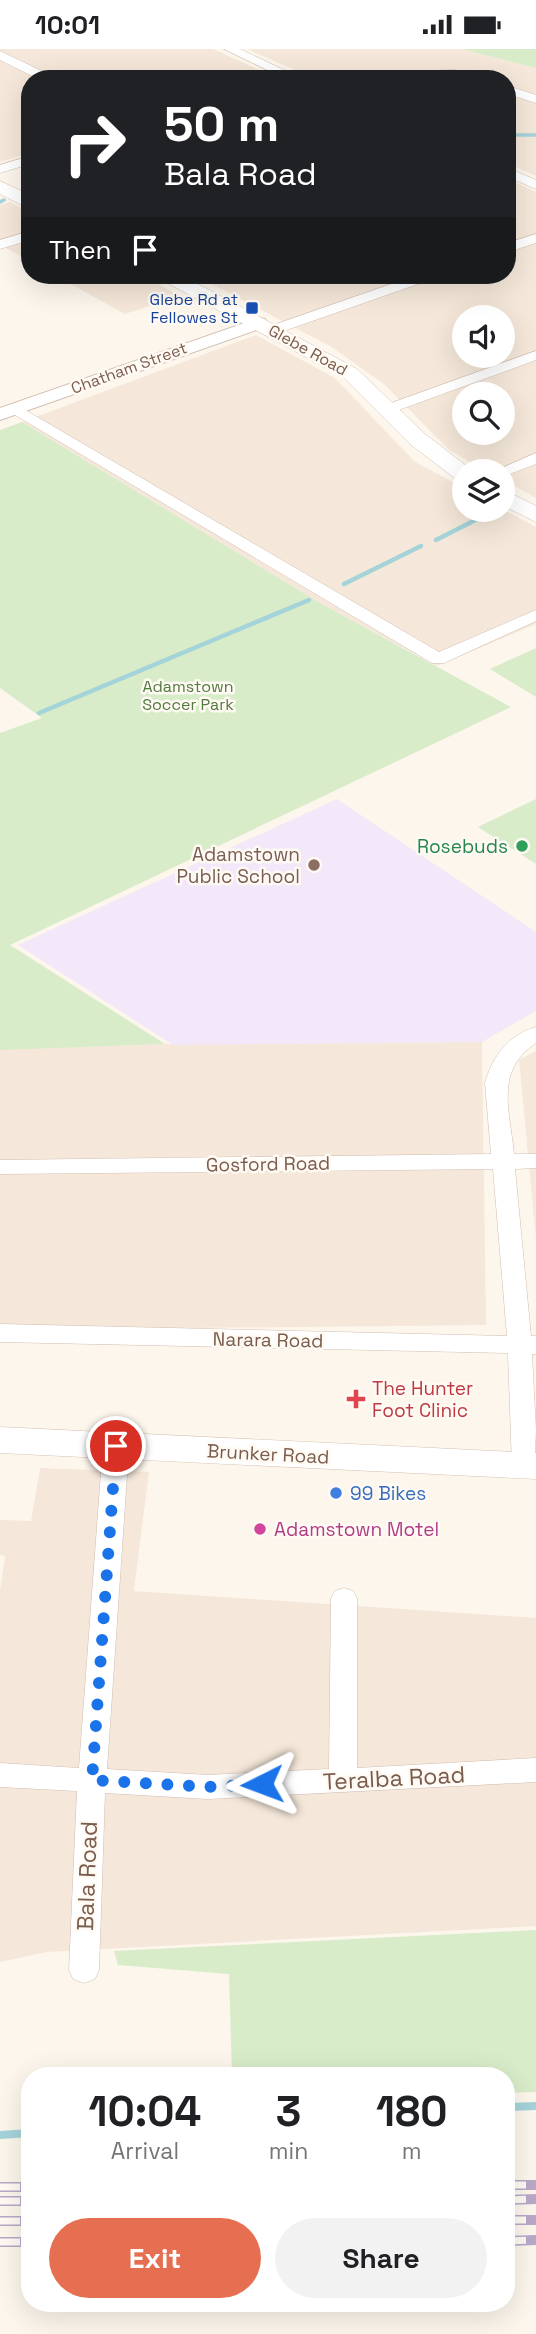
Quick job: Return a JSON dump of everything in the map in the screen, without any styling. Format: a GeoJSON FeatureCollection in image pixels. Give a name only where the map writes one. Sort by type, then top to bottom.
{"type":"FeatureCollection","features":[{"type":"Feature","properties":{"kind":"main road"},"geometry":{"type":"LineString","coordinates":[[0,187],[21,198]]}},
{"type":"Feature","properties":{"kind":"main road","name":"Glebe Road"},"geometry":{"type":"LineString","coordinates":[[184,284],[350,373],[423,446],[452,466]]}},
{"type":"Feature","properties":{"kind":"main road"},"geometry":{"type":"LineString","coordinates":[[515,503],[536,515]]}},
{"type":"Feature","properties":{"kind":"main road","name":"Brunker Road"},"geometry":{"type":"LineString","coordinates":[[0,1440],[530,1466]]}},
{"type":"Feature","properties":{"kind":"street"},"geometry":{"type":"LineString","coordinates":[[230,49],[277,70]]}},
{"type":"Feature","properties":{"kind":"street"},"geometry":{"type":"LineString","coordinates":[[0,55],[30,70]]}},
{"type":"Feature","properties":{"kind":"street"},"geometry":{"type":"LineString","coordinates":[[516,93],[536,99]]}},
{"type":"Feature","properties":{"kind":"street"},"geometry":{"type":"LineString","coordinates":[[0,169],[21,163]]}},
{"type":"Feature","properties":{"kind":"street"},"geometry":{"type":"LineString","coordinates":[[516,176],[536,185]]}},
{"type":"Feature","properties":{"kind":"street"},"geometry":{"type":"LineString","coordinates":[[0,245],[21,238]]}},
{"type":"Feature","properties":{"kind":"street"},"geometry":{"type":"LineString","coordinates":[[516,245],[536,238]]}},
{"type":"Feature","properties":{"kind":"street"},"geometry":{"type":"LineString","coordinates":[[266,326],[401,284]]}},
{"type":"Feature","properties":{"kind":"street","name":"Chatham Street"},"geometry":{"type":"LineString","coordinates":[[7,412],[266,326]]}},
{"type":"Feature","properties":{"kind":"street"},"geometry":{"type":"LineString","coordinates":[[388,409],[536,355]]}},
{"type":"Feature","properties":{"kind":"street"},"geometry":{"type":"LineString","coordinates":[[7,412],[438,659],[536,615]]}},
{"type":"Feature","properties":{"kind":"street"},"geometry":{"type":"LineString","coordinates":[[515,467],[536,459]]}},
{"type":"Feature","properties":{"kind":"street"},"geometry":{"type":"LineString","coordinates":[[530,1466],[528,1346],[502,1161],[496,1083],[499,1068],[508,1052],[536,1034]]}},
{"type":"Feature","properties":{"kind":"street","name":"Gosford Road"},"geometry":{"type":"LineString","coordinates":[[0,1167],[536,1161]]}},
{"type":"Feature","properties":{"kind":"street","name":"Narara Road"},"geometry":{"type":"LineString","coordinates":[[0,1333],[528,1346]]}},
{"type":"Feature","properties":{"kind":"street","name":"Bala Road"},"geometry":{"type":"LineString","coordinates":[[84,1970],[92,1780],[116,1446]]}},
{"type":"Feature","properties":{"kind":"street"},"geometry":{"type":"LineString","coordinates":[[343,1781],[344,1598]]}},
{"type":"Feature","properties":{"kind":"street","name":"Teralba Road"},"geometry":{"type":"LineString","coordinates":[[0,1775],[208,1787],[536,1770]]}},
{"type":"Feature","properties":{"kind":"shaded area"},"geometry":{"type":"Polygon","coordinates":[[[0,49],[213,49],[259,70],[21,70],[21,156],[0,162],[0,49]]]}},
{"type":"Feature","properties":{"kind":"shaded area"},"geometry":{"type":"Polygon","coordinates":[[[247,49],[462,49],[536,68],[536,176],[516,167],[516,70],[295,70],[247,49]]]}},
{"type":"Feature","properties":{"kind":"shaded area"},"geometry":{"type":"Polygon","coordinates":[[[516,183],[536,192],[536,498],[515,486],[515,459],[464,459],[450,451],[384,384],[330,346],[211,284],[516,284],[516,183]]]}},
{"type":"Feature","properties":{"kind":"shaded area"},"geometry":{"type":"Polygon","coordinates":[[[10,202],[21,208],[21,256],[0,245],[0,205],[10,202]]]}},
{"type":"Feature","properties":{"kind":"shaded area"},"geometry":{"type":"Polygon","coordinates":[[[70,284],[158,284],[180,296],[125,314],[70,284]]]}},
{"type":"Feature","properties":{"kind":"shaded area"},"geometry":{"type":"Polygon","coordinates":[[[256,335],[335,378],[415,462],[452,482],[452,522],[515,522],[515,516],[536,527],[536,624],[437,666],[320,603],[22,422],[256,335]]]}},
{"type":"Feature","properties":{"kind":"shaded area","name":"Adamstown Public School"},"geometry":{"type":"Polygon","coordinates":[[[337,799],[536,932],[536,1011],[482,1042],[173,1045],[18,945],[337,799]]]}},
{"type":"Feature","properties":{"kind":"shaded area"},"geometry":{"type":"Polygon","coordinates":[[[482,1042],[486,1325],[0,1330],[0,1049],[165,1044],[482,1042]]]}},
{"type":"Feature","properties":{"kind":"shaded area"},"geometry":{"type":"Polygon","coordinates":[[[536,1051],[536,1239],[519,1060],[536,1051]]]}},
{"type":"Feature","properties":{"kind":"shaded area"},"geometry":{"type":"Polygon","coordinates":[[[40,1468],[149,1472],[134,1591],[536,1618],[536,1926],[47,1952],[0,1962],[0,1590],[5,1556],[0,1555],[0,1520],[31,1521],[40,1468]]]}},
{"type":"Feature","properties":{"kind":"green space"},"geometry":{"type":"Polygon","coordinates":[[[462,49],[536,49],[536,68],[462,49]]]}},
{"type":"Feature","properties":{"kind":"green space","name":"Adamstown Soccer Park"},"geometry":{"type":"Polygon","coordinates":[[[22,422],[320,603],[511,707],[10,945],[165,1044],[0,1050],[0,733],[42,718],[0,688],[0,430],[22,422]]]}},
{"type":"Feature","properties":{"kind":"green space"},"geometry":{"type":"Polygon","coordinates":[[[536,648],[536,697],[490,669],[536,648]]]}},
{"type":"Feature","properties":{"kind":"green space","name":"Rosebuds"},"geometry":{"type":"Polygon","coordinates":[[[536,799],[536,864],[478,827],[536,799]]]}},
{"type":"Feature","properties":{"kind":"green space"},"geometry":{"type":"Polygon","coordinates":[[[536,1930],[536,2092],[515,2093],[515,2067],[232,2067],[229,1974],[118,1965],[114,1951],[536,1930]]]}},
{"type":"Feature","properties":{"kind":"waterway"},"geometry":{"type":"LineString","coordinates":[[516,135],[536,135]]}},
{"type":"Feature","properties":{"kind":"waterway"},"geometry":{"type":"LineString","coordinates":[[0,202],[4,200]]}},
{"type":"Feature","properties":{"kind":"waterway"},"geometry":{"type":"LineString","coordinates":[[436,540],[471,522]]}},
{"type":"Feature","properties":{"kind":"waterway"},"geometry":{"type":"LineString","coordinates":[[344,584],[421,546]]}},
{"type":"Feature","properties":{"kind":"waterway"},"geometry":{"type":"LineString","coordinates":[[39,713],[309,600]]}},
{"type":"Feature","properties":{"kind":"waterway"},"geometry":{"type":"LineString","coordinates":[[515,2107],[536,2106]]}},
{"type":"Feature","properties":{"kind":"waterway"},"geometry":{"type":"LineString","coordinates":[[0,2135],[21,2134]]}},
{"type":"Feature","properties":{"kind":"railway"},"geometry":{"type":"LineString","coordinates":[[515,2185],[536,2185]]}},
{"type":"Feature","properties":{"kind":"railway"},"geometry":{"type":"LineString","coordinates":[[0,2187],[21,2187]]}},
{"type":"Feature","properties":{"kind":"railway"},"geometry":{"type":"LineString","coordinates":[[515,2200],[536,2199]]}},
{"type":"Feature","properties":{"kind":"railway"},"geometry":{"type":"LineString","coordinates":[[0,2201],[21,2201]]}},
{"type":"Feature","properties":{"kind":"railway"},"geometry":{"type":"LineString","coordinates":[[515,2220],[536,2220]]}},
{"type":"Feature","properties":{"kind":"railway"},"geometry":{"type":"LineString","coordinates":[[0,2221],[21,2221]]}},
{"type":"Feature","properties":{"kind":"railway"},"geometry":{"type":"LineString","coordinates":[[515,2241],[536,2240]]}},
{"type":"Feature","properties":{"kind":"railway"},"geometry":{"type":"LineString","coordinates":[[0,2242],[21,2242]]}},
{"type":"Feature","properties":{"kind":"place","name":"Glebe Rd at Fellowes St"},"geometry":{"type":"Point","coordinates":[252,308]}},
{"type":"Feature","properties":{"kind":"place","name":"Rosebuds"},"geometry":{"type":"Point","coordinates":[522,846]}},
{"type":"Feature","properties":{"kind":"place","name":"Adamstown Public School"},"geometry":{"type":"Point","coordinates":[314,865]}},
{"type":"Feature","properties":{"kind":"place","name":"The Hunter Foot Clinic"},"geometry":{"type":"Point","coordinates":[356,1399]}},
{"type":"Feature","properties":{"kind":"place","name":"99 Bikes"},"geometry":{"type":"Point","coordinates":[336,1493]}},
{"type":"Feature","properties":{"kind":"place","name":"Adamstown Motel"},"geometry":{"type":"Point","coordinates":[260,1529]}},
{"type":"Feature","properties":{"kind":"route"},"geometry":{"type":"LineString","coordinates":[[116,1446],[92,1780],[208,1787],[262,1784]]}}]}
